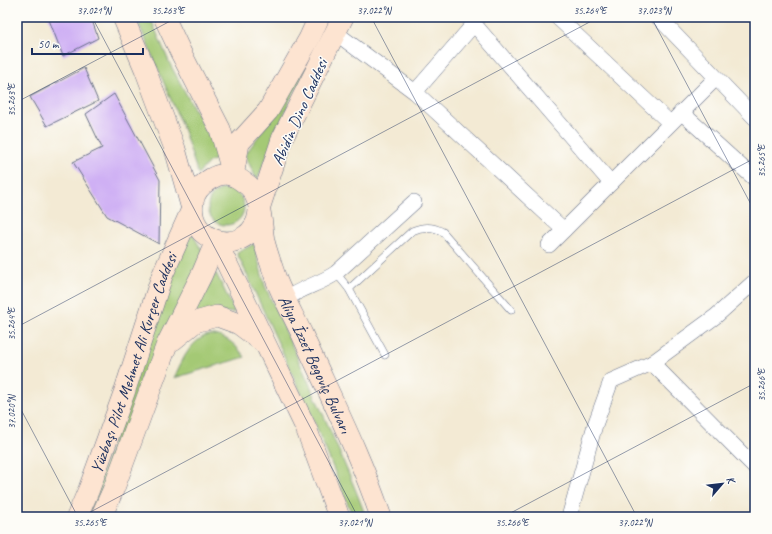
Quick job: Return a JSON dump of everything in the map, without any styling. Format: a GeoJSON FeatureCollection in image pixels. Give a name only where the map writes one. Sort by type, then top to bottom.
{"type":"FeatureCollection","features":[{"type":"Feature","properties":{"kind":"main road"},"geometry":{"type":"LineString","coordinates":[[123,17],[145,69],[175,149],[194,221],[199,230],[208,238],[216,241],[231,242],[242,238],[251,231],[257,221],[259,209],[256,198],[249,187],[233,176],[224,175],[204,182],[197,191],[193,200],[192,209]]}},
{"type":"Feature","properties":{"kind":"main road"},"geometry":{"type":"LineString","coordinates":[[164,17],[220,129],[233,176]]}},
{"type":"Feature","properties":{"kind":"main road","name":"Abidin Dino Caddesi"},"geometry":{"type":"LineString","coordinates":[[233,176],[239,143],[268,112],[309,39],[319,17]]}},
{"type":"Feature","properties":{"kind":"main road","name":"Abidin Dino Caddesi"},"geometry":{"type":"LineString","coordinates":[[259,209],[282,139],[339,25]]}},
{"type":"Feature","properties":{"kind":"main road","name":"Yüzbaşı Pilot Mehmet Ali Kurçer Caddesi"},"geometry":{"type":"LineString","coordinates":[[77,517],[90,489],[162,276],[192,209]]}},
{"type":"Feature","properties":{"kind":"main road","name":"Aliya İzzet Begoviç Bulvarı"},"geometry":{"type":"LineString","coordinates":[[259,209],[264,243],[276,279],[347,428],[381,517]]}},
{"type":"Feature","properties":{"kind":"main road"},"geometry":{"type":"LineString","coordinates":[[216,241],[306,428],[340,517]]}},
{"type":"Feature","properties":{"kind":"main road","name":"Yüzbaşı Pilot Mehmet Ali Kurçer Caddesi"},"geometry":{"type":"LineString","coordinates":[[101,517],[114,488],[167,344],[202,274],[216,241]]}},
{"type":"Feature","properties":{"kind":"main road"},"geometry":{"type":"LineString","coordinates":[[167,344],[194,322],[217,316],[239,324],[265,344]]}},
{"type":"Feature","properties":{"kind":"street"},"geometry":{"type":"LineString","coordinates":[[558,17],[670,123]]}},
{"type":"Feature","properties":{"kind":"street"},"geometry":{"type":"LineString","coordinates":[[658,17],[755,118]]}},
{"type":"Feature","properties":{"kind":"street"},"geometry":{"type":"LineString","coordinates":[[415,92],[474,19],[611,183]]}},
{"type":"Feature","properties":{"kind":"street"},"geometry":{"type":"LineString","coordinates":[[339,25],[415,92],[564,230]]}},
{"type":"Feature","properties":{"kind":"street"},"geometry":{"type":"LineString","coordinates":[[549,245],[716,78]]}},
{"type":"Feature","properties":{"kind":"street"},"geometry":{"type":"LineString","coordinates":[[681,112],[755,179]]}},
{"type":"Feature","properties":{"kind":"street"},"geometry":{"type":"LineString","coordinates":[[286,299],[295,292],[325,281],[336,273],[414,202]]}},
{"type":"Feature","properties":{"kind":"street"},"geometry":{"type":"LineString","coordinates":[[569,517],[595,425],[611,381],[652,363],[716,316],[755,280]]}},
{"type":"Feature","properties":{"kind":"street"},"geometry":{"type":"LineString","coordinates":[[652,363],[755,467]]}},
{"type":"Feature","properties":{"kind":"lane"},"geometry":{"type":"LineString","coordinates":[[349,289],[412,231],[417,228],[429,227],[443,232],[511,310]]}},
{"type":"Feature","properties":{"kind":"lane"},"geometry":{"type":"LineString","coordinates":[[336,273],[349,289],[385,354]]}},
{"type":"Feature","properties":{"kind":"green space"},"geometry":{"type":"Polygon","coordinates":[[[136,17],[150,17],[170,64],[220,157],[209,162],[198,174],[183,128],[136,17]]]}},
{"type":"Feature","properties":{"kind":"green space"},"geometry":{"type":"Polygon","coordinates":[[[330,17],[334,17],[290,100],[257,180],[245,155],[286,98],[317,45],[330,17]]]}},
{"type":"Feature","properties":{"kind":"green space"},"geometry":{"type":"Polygon","coordinates":[[[230,189],[239,194],[243,200],[243,214],[239,220],[230,225],[222,225],[213,220],[209,214],[208,203],[213,194],[219,190],[230,189]]]}},
{"type":"Feature","properties":{"kind":"green space"},"geometry":{"type":"Polygon","coordinates":[[[192,232],[198,244],[206,254],[91,517],[86,517],[174,271],[192,232]]]}},
{"type":"Feature","properties":{"kind":"green space"},"geometry":{"type":"Polygon","coordinates":[[[254,244],[265,286],[327,423],[366,517],[353,517],[317,428],[237,253],[254,244]]]}},
{"type":"Feature","properties":{"kind":"green space"},"geometry":{"type":"Polygon","coordinates":[[[216,273],[235,312],[192,314],[216,273]]]}},
{"type":"Feature","properties":{"kind":"green space"},"geometry":{"type":"Polygon","coordinates":[[[215,335],[225,338],[232,343],[245,357],[174,378],[179,366],[193,345],[204,336],[215,335]]]}},
{"type":"Feature","properties":{"kind":"building"},"geometry":{"type":"Polygon","coordinates":[[[48,17],[91,17],[98,38],[63,56],[48,17]]]}},
{"type":"Feature","properties":{"kind":"building"},"geometry":{"type":"Polygon","coordinates":[[[84,68],[98,101],[47,126],[30,97],[84,68]]]}},
{"type":"Feature","properties":{"kind":"building"},"geometry":{"type":"Polygon","coordinates":[[[114,94],[160,180],[159,244],[107,216],[73,162],[102,148],[86,114],[114,94]]]}}]}
